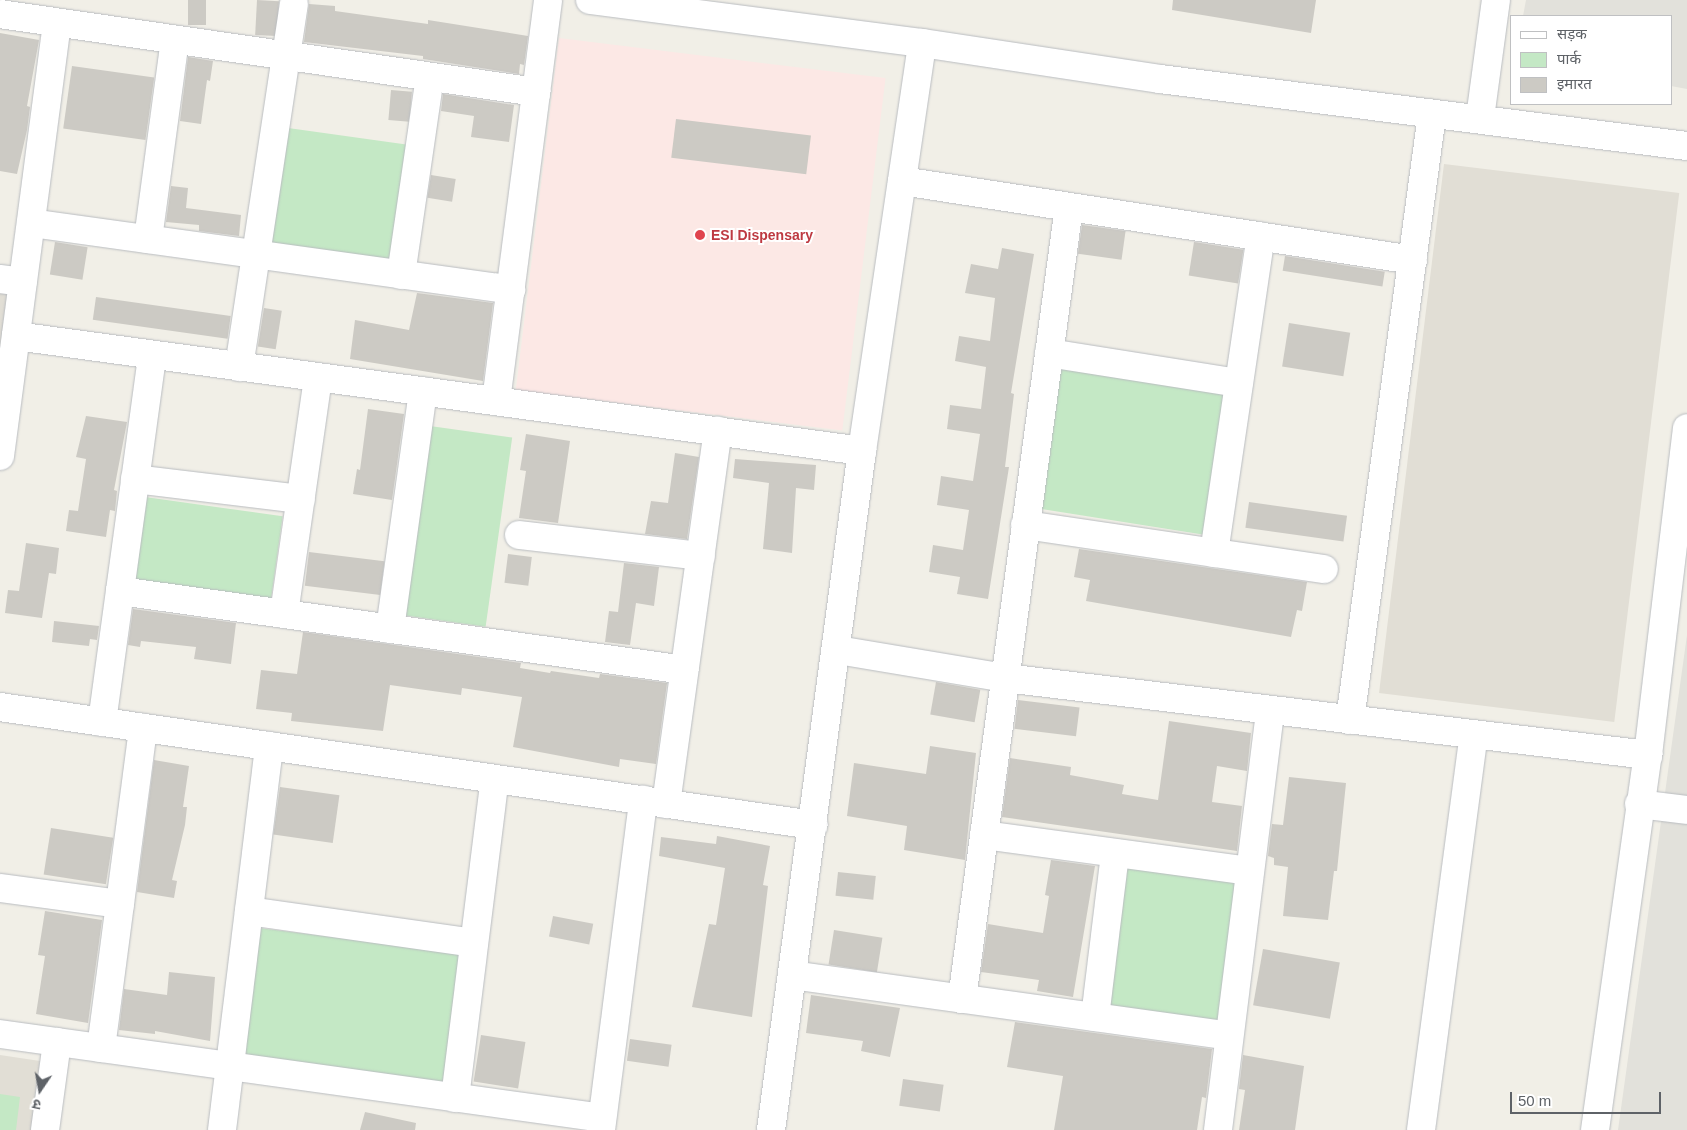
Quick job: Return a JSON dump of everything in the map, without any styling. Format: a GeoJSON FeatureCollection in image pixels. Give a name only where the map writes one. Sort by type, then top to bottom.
{"type":"FeatureCollection","features":[{"type":"Feature","properties":{"kind":"street"},"geometry":{"type":"LineString","coordinates":[[496,401],[548,0]]}},
{"type":"Feature","properties":{"kind":"street"},"geometry":{"type":"LineString","coordinates":[[590,0],[632,3],[922,43],[1160,79],[1432,114],[1480,118],[1687,146]]}},
{"type":"Feature","properties":{"kind":"street"},"geometry":{"type":"LineString","coordinates":[[1480,118],[1496,0]]}},
{"type":"Feature","properties":{"kind":"street"},"geometry":{"type":"LineString","coordinates":[[239,366],[294,4]]}},
{"type":"Feature","properties":{"kind":"street"},"geometry":{"type":"LineString","coordinates":[[0,14],[536,92]]}},
{"type":"Feature","properties":{"kind":"street"},"geometry":{"type":"LineString","coordinates":[[0,456],[16,336],[12,280],[31,223],[57,23]]}},
{"type":"Feature","properties":{"kind":"street"},"geometry":{"type":"LineString","coordinates":[[148,239],[175,40]]}},
{"type":"Feature","properties":{"kind":"street"},"geometry":{"type":"LineString","coordinates":[[771,1130],[838,650],[862,450],[922,43]]}},
{"type":"Feature","properties":{"kind":"street"},"geometry":{"type":"LineString","coordinates":[[401,274],[430,77]]}},
{"type":"Feature","properties":{"kind":"street"},"geometry":{"type":"LineString","coordinates":[[1350,720],[1432,114]]}},
{"type":"Feature","properties":{"kind":"street"},"geometry":{"type":"LineString","coordinates":[[902,181],[1413,260]]}},
{"type":"Feature","properties":{"kind":"street"},"geometry":{"type":"LineString","coordinates":[[962,999],[1004,678],[1070,206]]}},
{"type":"Feature","properties":{"kind":"street"},"geometry":{"type":"LineString","coordinates":[[31,223],[511,290]]}},
{"type":"Feature","properties":{"kind":"street"},"geometry":{"type":"LineString","coordinates":[[1214,553],[1261,236]]}},
{"type":"Feature","properties":{"kind":"street"},"geometry":{"type":"LineString","coordinates":[[16,336],[862,450]]}},
{"type":"Feature","properties":{"kind":"street"},"geometry":{"type":"LineString","coordinates":[[1049,354],[1239,383]]}},
{"type":"Feature","properties":{"kind":"street"},"geometry":{"type":"LineString","coordinates":[[102,722],[152,355]]}},
{"type":"Feature","properties":{"kind":"street"},"geometry":{"type":"LineString","coordinates":[[284,614],[318,377]]}},
{"type":"Feature","properties":{"kind":"street"},"geometry":{"type":"LineString","coordinates":[[390,629],[423,391]]}},
{"type":"Feature","properties":{"kind":"street"},"geometry":{"type":"LineString","coordinates":[[1595,1130],[1639,804],[1648,755],[1687,428]]}},
{"type":"Feature","properties":{"kind":"street"},"geometry":{"type":"LineString","coordinates":[[0,1034],[455,1098],[601,1124],[654,802],[685,670],[718,431]]}},
{"type":"Feature","properties":{"kind":"street"},"geometry":{"type":"LineString","coordinates":[[135,479],[301,499]]}},
{"type":"Feature","properties":{"kind":"street"},"geometry":{"type":"LineString","coordinates":[[1025,525],[1324,569]]}},
{"type":"Feature","properties":{"kind":"street"},"geometry":{"type":"LineString","coordinates":[[519,535],[701,556]]}},
{"type":"Feature","properties":{"kind":"street"},"geometry":{"type":"LineString","coordinates":[[120,591],[685,670]]}},
{"type":"Feature","properties":{"kind":"street"},"geometry":{"type":"LineString","coordinates":[[838,650],[1004,678],[1648,755]]}},
{"type":"Feature","properties":{"kind":"street"},"geometry":{"type":"LineString","coordinates":[[0,707],[813,825]]}},
{"type":"Feature","properties":{"kind":"street"},"geometry":{"type":"LineString","coordinates":[[1218,1130],[1270,710]]}},
{"type":"Feature","properties":{"kind":"street"},"geometry":{"type":"LineString","coordinates":[[101,1048],[143,728]]}},
{"type":"Feature","properties":{"kind":"street"},"geometry":{"type":"LineString","coordinates":[[1421,1130],[1474,735]]}},
{"type":"Feature","properties":{"kind":"street"},"geometry":{"type":"LineString","coordinates":[[222,1130],[269,746]]}},
{"type":"Feature","properties":{"kind":"street"},"geometry":{"type":"LineString","coordinates":[[455,1098],[494,779]]}},
{"type":"Feature","properties":{"kind":"street"},"geometry":{"type":"LineString","coordinates":[[1639,804],[1687,810]]}},
{"type":"Feature","properties":{"kind":"street"},"geometry":{"type":"LineString","coordinates":[[984,835],[1250,871]]}},
{"type":"Feature","properties":{"kind":"street"},"geometry":{"type":"LineString","coordinates":[[1095,1017],[1115,853]]}},
{"type":"Feature","properties":{"kind":"street"},"geometry":{"type":"LineString","coordinates":[[0,888],[120,904]]}},
{"type":"Feature","properties":{"kind":"street"},"geometry":{"type":"LineString","coordinates":[[249,911],[474,943]]}},
{"type":"Feature","properties":{"kind":"street"},"geometry":{"type":"LineString","coordinates":[[792,975],[1229,1036]]}},
{"type":"Feature","properties":{"kind":"street"},"geometry":{"type":"LineString","coordinates":[[45,1130],[57,1042]]}},
{"type":"Feature","properties":{"kind":"shaded area"},"geometry":{"type":"Polygon","coordinates":[[[1526,0],[1687,0],[1687,89],[1672,86],[1672,15],[1523,15],[1526,0]]]}},
{"type":"Feature","properties":{"kind":"shaded area","name":"ESI Dispensary"},"geometry":{"type":"Polygon","coordinates":[[[559,38],[886,78],[842,430],[516,390],[559,38]]]}},
{"type":"Feature","properties":{"kind":"shaded area"},"geometry":{"type":"Polygon","coordinates":[[[1444,164],[1679,193],[1614,722],[1379,693],[1444,164]]]}},
{"type":"Feature","properties":{"kind":"shaded area"},"geometry":{"type":"Polygon","coordinates":[[[0,286],[13,288],[0,383],[0,286]]]}},
{"type":"Feature","properties":{"kind":"shaded area"},"geometry":{"type":"Polygon","coordinates":[[[1687,635],[1687,1130],[1618,1130],[1687,635]]]}},
{"type":"Feature","properties":{"kind":"shaded area"},"geometry":{"type":"Polygon","coordinates":[[[0,1055],[40,1061],[31,1130],[0,1130],[0,1055]]]}},
{"type":"Feature","properties":{"kind":"green space"},"geometry":{"type":"Polygon","coordinates":[[[281,127],[410,145],[393,264],[264,246],[281,127]]]}},
{"type":"Feature","properties":{"kind":"green space"},"geometry":{"type":"Polygon","coordinates":[[[1059,367],[1230,394],[1207,535],[1037,508],[1059,367]]]}},
{"type":"Feature","properties":{"kind":"green space"},"geometry":{"type":"Polygon","coordinates":[[[430,426],[512,438],[486,627],[403,615],[430,426]]]}},
{"type":"Feature","properties":{"kind":"green space"},"geometry":{"type":"Polygon","coordinates":[[[145,497],[283,516],[271,601],[133,581],[145,497]]]}},
{"type":"Feature","properties":{"kind":"green space"},"geometry":{"type":"Polygon","coordinates":[[[1125,868],[1240,882],[1223,1025],[1107,1011],[1125,868]]]}},
{"type":"Feature","properties":{"kind":"green space"},"geometry":{"type":"Polygon","coordinates":[[[259,928],[462,953],[447,1083],[243,1058],[259,928]]]}},
{"type":"Feature","properties":{"kind":"green space"},"geometry":{"type":"Polygon","coordinates":[[[0,1094],[20,1097],[16,1130],[0,1130],[0,1094]]]}},
{"type":"Feature","properties":{"kind":"building"},"geometry":{"type":"Polygon","coordinates":[[[188,0],[206,0],[206,25],[188,25],[188,0]]]}},
{"type":"Feature","properties":{"kind":"building"},"geometry":{"type":"Polygon","coordinates":[[[257,0],[279,1],[277,36],[255,35],[257,0]]]}},
{"type":"Feature","properties":{"kind":"building"},"geometry":{"type":"Polygon","coordinates":[[[1173,0],[1316,0],[1311,33],[1172,10],[1173,0]]]}},
{"type":"Feature","properties":{"kind":"building"},"geometry":{"type":"Polygon","coordinates":[[[309,4],[335,6],[335,11],[428,24],[428,20],[528,36],[524,65],[520,64],[519,74],[423,59],[423,56],[304,42],[309,4]]]}},
{"type":"Feature","properties":{"kind":"building"},"geometry":{"type":"Polygon","coordinates":[[[0,33],[39,40],[27,106],[30,107],[27,130],[17,174],[0,171],[0,33]]]}},
{"type":"Feature","properties":{"kind":"building"},"geometry":{"type":"Polygon","coordinates":[[[188,57],[213,61],[210,81],[207,80],[201,124],[180,121],[188,57]]]}},
{"type":"Feature","properties":{"kind":"building"},"geometry":{"type":"Polygon","coordinates":[[[72,66],[154,78],[145,140],[63,128],[72,66]]]}},
{"type":"Feature","properties":{"kind":"building"},"geometry":{"type":"Polygon","coordinates":[[[391,90],[412,92],[409,122],[388,120],[391,90]]]}},
{"type":"Feature","properties":{"kind":"building"},"geometry":{"type":"Polygon","coordinates":[[[443,94],[514,105],[509,142],[471,137],[474,116],[441,111],[443,94]]]}},
{"type":"Feature","properties":{"kind":"building"},"geometry":{"type":"Polygon","coordinates":[[[676,119],[811,136],[806,174],[671,158],[676,119]]]}},
{"type":"Feature","properties":{"kind":"building"},"geometry":{"type":"Polygon","coordinates":[[[431,175],[456,179],[452,202],[427,198],[431,175]]]}},
{"type":"Feature","properties":{"kind":"building"},"geometry":{"type":"Polygon","coordinates":[[[171,186],[188,188],[186,208],[241,215],[239,236],[199,231],[199,225],[166,222],[171,186]]]}},
{"type":"Feature","properties":{"kind":"building"},"geometry":{"type":"Polygon","coordinates":[[[1082,225],[1126,231],[1122,260],[1078,254],[1082,225]]]}},
{"type":"Feature","properties":{"kind":"building"},"geometry":{"type":"Polygon","coordinates":[[[55,242],[88,247],[82,280],[50,275],[55,242]]]}},
{"type":"Feature","properties":{"kind":"building"},"geometry":{"type":"Polygon","coordinates":[[[1194,242],[1243,250],[1238,283],[1189,276],[1194,242]]]}},
{"type":"Feature","properties":{"kind":"building"},"geometry":{"type":"Polygon","coordinates":[[[1002,248],[1034,254],[1011,393],[1014,394],[1005,467],[1009,467],[988,599],[957,594],[960,577],[929,572],[933,545],[963,550],[969,510],[937,505],[941,476],[973,481],[980,434],[947,429],[950,405],[981,409],[986,367],[955,361],[959,336],[990,341],[995,298],[965,293],[971,264],[998,269],[1002,248]]]}},
{"type":"Feature","properties":{"kind":"building"},"geometry":{"type":"Polygon","coordinates":[[[1285,256],[1385,272],[1382,287],[1283,271],[1285,256]]]}},
{"type":"Feature","properties":{"kind":"building"},"geometry":{"type":"Polygon","coordinates":[[[417,293],[493,303],[483,381],[350,359],[355,320],[409,330],[417,293]]]}},
{"type":"Feature","properties":{"kind":"building"},"geometry":{"type":"Polygon","coordinates":[[[96,297],[231,316],[227,339],[93,320],[96,297]]]}},
{"type":"Feature","properties":{"kind":"building"},"geometry":{"type":"Polygon","coordinates":[[[264,308],[282,311],[276,349],[258,347],[264,308]]]}},
{"type":"Feature","properties":{"kind":"building"},"geometry":{"type":"Polygon","coordinates":[[[1289,323],[1350,333],[1343,376],[1282,366],[1289,323]]]}},
{"type":"Feature","properties":{"kind":"building"},"geometry":{"type":"Polygon","coordinates":[[[368,409],[404,414],[392,500],[353,494],[357,469],[360,470],[368,409]]]}},
{"type":"Feature","properties":{"kind":"building"},"geometry":{"type":"Polygon","coordinates":[[[86,416],[127,422],[114,490],[117,491],[115,511],[110,510],[106,537],[66,531],[69,510],[78,511],[86,459],[76,457],[86,416]]]}},
{"type":"Feature","properties":{"kind":"building"},"geometry":{"type":"Polygon","coordinates":[[[526,434],[570,441],[558,523],[519,518],[526,471],[520,470],[526,434]]]}},
{"type":"Feature","properties":{"kind":"building"},"geometry":{"type":"Polygon","coordinates":[[[675,453],[699,457],[687,539],[645,534],[651,501],[668,503],[675,453]]]}},
{"type":"Feature","properties":{"kind":"building"},"geometry":{"type":"Polygon","coordinates":[[[735,459],[816,465],[814,490],[796,488],[792,553],[763,549],[769,483],[733,478],[735,459]]]}},
{"type":"Feature","properties":{"kind":"building"},"geometry":{"type":"Polygon","coordinates":[[[1249,502],[1347,516],[1343,542],[1245,528],[1249,502]]]}},
{"type":"Feature","properties":{"kind":"building"},"geometry":{"type":"Polygon","coordinates":[[[26,543],[59,548],[56,574],[49,573],[42,618],[5,613],[8,590],[19,591],[26,543]]]}},
{"type":"Feature","properties":{"kind":"building"},"geometry":{"type":"Polygon","coordinates":[[[1079,549],[1307,582],[1302,611],[1297,610],[1291,637],[1086,601],[1090,580],[1074,577],[1079,549]]]}},
{"type":"Feature","properties":{"kind":"building"},"geometry":{"type":"Polygon","coordinates":[[[309,552],[384,561],[380,595],[305,586],[309,552]]]}},
{"type":"Feature","properties":{"kind":"building"},"geometry":{"type":"Polygon","coordinates":[[[508,554],[532,557],[528,586],[504,583],[508,554]]]}},
{"type":"Feature","properties":{"kind":"building"},"geometry":{"type":"Polygon","coordinates":[[[624,563],[659,567],[654,606],[636,603],[630,645],[605,642],[609,611],[618,612],[624,563]]]}},
{"type":"Feature","properties":{"kind":"building"},"geometry":{"type":"Polygon","coordinates":[[[133,609],[236,623],[231,664],[194,659],[196,647],[141,641],[140,647],[128,645],[133,609]]]}},
{"type":"Feature","properties":{"kind":"building"},"geometry":{"type":"Polygon","coordinates":[[[54,621],[99,626],[97,640],[90,639],[89,646],[52,642],[54,621]]]}},
{"type":"Feature","properties":{"kind":"building"},"geometry":{"type":"Polygon","coordinates":[[[303,632],[521,663],[520,668],[550,673],[551,671],[599,678],[600,674],[667,683],[656,764],[620,759],[619,767],[513,747],[522,697],[462,688],[461,695],[390,685],[383,731],[291,721],[292,713],[256,709],[261,670],[297,674],[303,632]]]}},
{"type":"Feature","properties":{"kind":"building"},"geometry":{"type":"Polygon","coordinates":[[[936,682],[980,690],[975,722],[930,714],[936,682]]]}},
{"type":"Feature","properties":{"kind":"building"},"geometry":{"type":"Polygon","coordinates":[[[1018,700],[1080,708],[1076,736],[1014,729],[1018,700]]]}},
{"type":"Feature","properties":{"kind":"building"},"geometry":{"type":"Polygon","coordinates":[[[1169,721],[1251,733],[1247,771],[1217,766],[1212,802],[1242,806],[1237,851],[1002,817],[1010,758],[1071,767],[1070,775],[1124,785],[1122,794],[1158,800],[1169,721]]]}},
{"type":"Feature","properties":{"kind":"building"},"geometry":{"type":"Polygon","coordinates":[[[930,746],[976,753],[965,860],[904,850],[907,826],[847,816],[854,763],[926,774],[930,746]]]}},
{"type":"Feature","properties":{"kind":"building"},"geometry":{"type":"Polygon","coordinates":[[[154,760],[189,766],[183,807],[187,807],[185,825],[172,880],[177,881],[174,898],[137,892],[154,760]]]}},
{"type":"Feature","properties":{"kind":"building"},"geometry":{"type":"Polygon","coordinates":[[[1289,777],[1346,783],[1337,871],[1334,871],[1328,920],[1283,916],[1288,867],[1274,865],[1274,858],[1268,856],[1272,824],[1283,825],[1289,777]]]}},
{"type":"Feature","properties":{"kind":"building"},"geometry":{"type":"Polygon","coordinates":[[[280,787],[339,795],[333,843],[273,835],[280,787]]]}},
{"type":"Feature","properties":{"kind":"building"},"geometry":{"type":"Polygon","coordinates":[[[51,828],[113,838],[106,884],[44,874],[51,828]]]}},
{"type":"Feature","properties":{"kind":"building"},"geometry":{"type":"Polygon","coordinates":[[[717,836],[770,846],[763,885],[768,886],[752,1017],[692,1007],[709,924],[716,925],[725,868],[659,856],[661,837],[716,844],[717,836]]]}},
{"type":"Feature","properties":{"kind":"building"},"geometry":{"type":"Polygon","coordinates":[[[1051,860],[1095,866],[1073,997],[1037,991],[1039,980],[981,972],[988,924],[1043,933],[1049,896],[1045,895],[1051,860]]]}},
{"type":"Feature","properties":{"kind":"building"},"geometry":{"type":"Polygon","coordinates":[[[838,872],[876,876],[873,900],[835,896],[838,872]]]}},
{"type":"Feature","properties":{"kind":"building"},"geometry":{"type":"Polygon","coordinates":[[[45,911],[102,920],[88,1023],[36,1014],[45,956],[38,955],[45,911]]]}},
{"type":"Feature","properties":{"kind":"building"},"geometry":{"type":"Polygon","coordinates":[[[553,916],[593,924],[589,944],[549,937],[553,916]]]}},
{"type":"Feature","properties":{"kind":"building"},"geometry":{"type":"Polygon","coordinates":[[[834,930],[882,938],[877,972],[829,965],[834,930]]]}},
{"type":"Feature","properties":{"kind":"building"},"geometry":{"type":"Polygon","coordinates":[[[1263,949],[1340,963],[1330,1019],[1253,1005],[1263,949]]]}},
{"type":"Feature","properties":{"kind":"building"},"geometry":{"type":"Polygon","coordinates":[[[169,972],[215,977],[210,1041],[155,1031],[155,1034],[119,1030],[124,989],[167,995],[169,972]]]}},
{"type":"Feature","properties":{"kind":"building"},"geometry":{"type":"Polygon","coordinates":[[[811,995],[900,1008],[890,1057],[861,1051],[863,1041],[806,1033],[811,995]]]}},
{"type":"Feature","properties":{"kind":"building"},"geometry":{"type":"Polygon","coordinates":[[[1015,1022],[1212,1049],[1206,1098],[1202,1097],[1197,1130],[1054,1130],[1063,1076],[1007,1067],[1015,1022]]]}},
{"type":"Feature","properties":{"kind":"building"},"geometry":{"type":"Polygon","coordinates":[[[481,1035],[525,1042],[518,1088],[474,1081],[481,1035]]]}},
{"type":"Feature","properties":{"kind":"building"},"geometry":{"type":"Polygon","coordinates":[[[630,1039],[672,1045],[669,1067],[627,1061],[630,1039]]]}},
{"type":"Feature","properties":{"kind":"building"},"geometry":{"type":"Polygon","coordinates":[[[1243,1055],[1304,1066],[1295,1130],[1239,1130],[1245,1090],[1239,1089],[1243,1055]]]}},
{"type":"Feature","properties":{"kind":"building"},"geometry":{"type":"Polygon","coordinates":[[[903,1079],[944,1085],[940,1111],[899,1106],[903,1079]]]}},
{"type":"Feature","properties":{"kind":"building"},"geometry":{"type":"Polygon","coordinates":[[[365,1112],[416,1123],[415,1130],[360,1130],[365,1112]]]}},
{"type":"Feature","properties":{"kind":"place","name":"ESI Dispensary"},"geometry":{"type":"Point","coordinates":[700,235]}}]}
